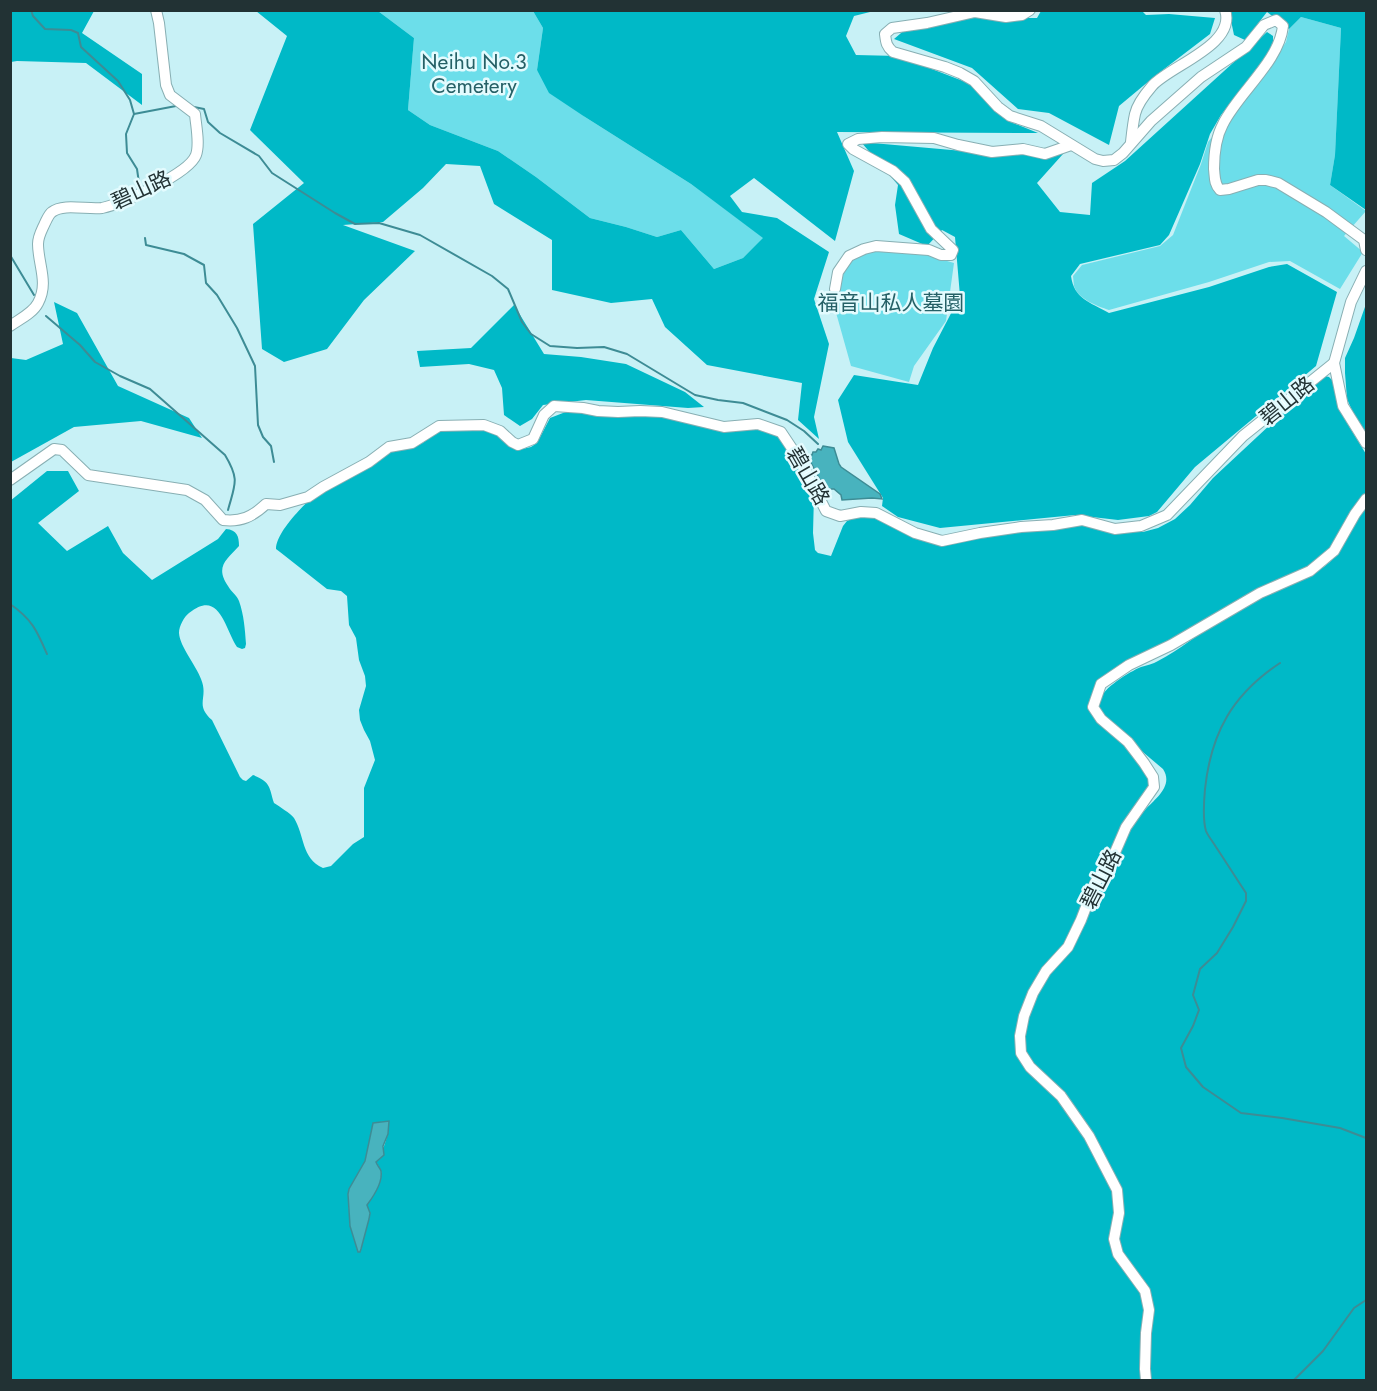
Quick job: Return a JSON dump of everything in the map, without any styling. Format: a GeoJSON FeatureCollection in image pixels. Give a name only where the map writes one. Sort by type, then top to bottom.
{"type":"FeatureCollection","features":[{"type":"Feature","properties":{"kind":"street","name":"碧山路"},"geometry":{"type":"LineString","coordinates":[[10,326],[38,304],[43,291],[39,234],[51,213],[60,207],[91,208],[119,203],[179,173],[191,163],[196,155],[195,114],[170,95],[166,85],[156,10]]}},
{"type":"Feature","properties":{"kind":"street"},"geometry":{"type":"LineString","coordinates":[[1030,10],[1022,15],[1006,17],[975,12],[892,28],[885,34],[886,43],[893,52],[945,67],[974,81],[998,107],[1010,116],[1041,126],[1095,159],[1103,161],[1114,160],[1123,153],[1151,122],[1202,77],[1246,47],[1264,25],[1276,20],[1282,26],[1282,35],[1272,55],[1223,124],[1216,145],[1217,187],[1220,190],[1229,189],[1258,180],[1278,183],[1326,212],[1364,240],[1366,250]]}},
{"type":"Feature","properties":{"kind":"street"},"geometry":{"type":"LineString","coordinates":[[1131,142],[1135,111],[1153,85],[1207,49],[1225,30],[1228,17],[1226,10]]}},
{"type":"Feature","properties":{"kind":"street"},"geometry":{"type":"LineString","coordinates":[[835,289],[838,272],[849,256],[864,249],[876,246],[929,250],[941,255],[951,255],[953,250],[931,229],[905,182],[893,171],[848,144],[858,139],[882,137],[934,138],[992,152],[1023,149],[1045,154],[1071,145]]}},
{"type":"Feature","properties":{"kind":"street","name":"碧山路"},"geometry":{"type":"LineString","coordinates":[[1366,271],[1351,302],[1334,363],[1343,406],[1366,443]]}},
{"type":"Feature","properties":{"kind":"street","name":"碧山路"},"geometry":{"type":"LineString","coordinates":[[10,480],[54,449],[62,450],[88,475],[187,490],[205,500],[223,520],[230,521],[254,515],[266,504],[280,505],[302,500],[369,462],[389,447],[412,443],[439,426],[484,425],[500,431],[518,445],[533,440],[544,415],[554,406],[598,411],[662,412],[724,427],[759,424],[781,432],[801,462],[826,511],[840,516],[861,512],[876,513],[915,533],[942,541],[1011,528],[1082,520],[1115,529],[1141,526],[1167,515],[1243,436],[1334,363]]}},
{"type":"Feature","properties":{"kind":"street","name":"碧山路"},"geometry":{"type":"LineString","coordinates":[[1146,1375],[1146,1333],[1149,1310],[1145,1291],[1118,1254],[1114,1239],[1119,1213],[1117,1190],[1089,1136],[1078,1120],[1061,1096],[1030,1067],[1021,1053],[1020,1036],[1024,1016],[1033,993],[1046,971],[1068,947],[1096,881],[1113,857],[1126,827],[1154,787],[1153,777],[1128,742],[1101,719],[1093,707],[1101,684],[1129,665],[1171,645],[1260,592],[1310,571],[1334,551],[1366,499]]}},
{"type":"Feature","properties":{"kind":"street"},"geometry":{"type":"LineString","coordinates":[[1141,1380],[1146,1375]]}},
{"type":"Feature","properties":{"kind":"green space","name":"Neihu No.3 Cemetery"},"geometry":{"type":"Polygon","coordinates":[[[378,11],[533,11],[543,28],[537,70],[585,117],[691,184],[764,238],[743,258],[714,269],[681,230],[657,237],[590,218],[498,151],[430,125],[408,110],[414,38],[378,11]]]}},
{"type":"Feature","properties":{"kind":"green space"},"geometry":{"type":"Polygon","coordinates":[[[1301,17],[1341,28],[1335,155],[1330,185],[1366,211],[1344,236],[1363,252],[1340,289],[1290,261],[1269,262],[1209,282],[1109,310],[1079,295],[1074,286],[1073,276],[1082,265],[1160,246],[1173,235],[1208,142],[1270,66],[1286,42],[1289,29],[1301,17]]]}},
{"type":"Feature","properties":{"kind":"green space","name":"福音山私人墓園"},"geometry":{"type":"Polygon","coordinates":[[[898,247],[954,263],[946,321],[914,366],[909,382],[851,366],[835,309],[837,271],[851,257],[867,250],[898,247]]]}},
{"type":"Feature","properties":{"kind":"shaded area"},"geometry":{"type":"Polygon","coordinates":[[[1141,10],[1146,15],[1169,14],[1215,18],[1210,34],[1119,106],[1109,145],[1049,113],[1018,109],[972,68],[894,39],[907,28],[973,18],[1037,18],[1041,11],[1141,10]]]}},
{"type":"Feature","properties":{"kind":"shaded area"},"geometry":{"type":"Polygon","coordinates":[[[10,11],[94,11],[82,33],[142,74],[142,105],[86,63],[11,62],[10,11]]]}},
{"type":"Feature","properties":{"kind":"shaded area"},"geometry":{"type":"Polygon","coordinates":[[[256,11],[378,11],[414,38],[408,110],[430,125],[498,151],[590,218],[657,237],[681,230],[714,269],[743,258],[763,238],[691,184],[549,93],[537,70],[543,28],[533,11],[874,11],[854,16],[846,36],[856,55],[898,56],[976,86],[1006,120],[1038,133],[837,132],[854,171],[835,241],[754,178],[730,196],[742,212],[777,218],[829,252],[814,299],[829,344],[814,417],[819,439],[798,420],[802,383],[707,365],[665,327],[652,299],[611,303],[552,290],[552,240],[494,204],[480,166],[446,164],[423,188],[383,222],[343,225],[415,251],[364,300],[327,349],[284,362],[262,349],[253,224],[304,183],[250,130],[287,36],[256,11]]]}},
{"type":"Feature","properties":{"kind":"shaded area"},"geometry":{"type":"Polygon","coordinates":[[[1229,11],[1366,11],[1366,210],[1330,185],[1335,155],[1341,28],[1301,17],[1289,29],[1267,12],[1245,40],[1234,35],[1229,11]]]}},
{"type":"Feature","properties":{"kind":"shaded area"},"geometry":{"type":"Polygon","coordinates":[[[1267,32],[1273,36],[1273,47],[1221,115],[1210,134],[1200,164],[1169,235],[1160,245],[1080,264],[1071,276],[1079,295],[1109,313],[1209,287],[1269,267],[1287,264],[1337,292],[1316,366],[1195,467],[1157,512],[1149,516],[1118,520],[1075,515],[940,528],[898,517],[882,506],[883,498],[848,442],[838,400],[854,375],[918,385],[933,348],[960,296],[955,237],[942,230],[927,246],[899,234],[895,205],[898,185],[861,142],[997,154],[1063,154],[1037,183],[1060,212],[1090,215],[1092,183],[1125,161],[1267,32]]]}},
{"type":"Feature","properties":{"kind":"shaded area"},"geometry":{"type":"Polygon","coordinates":[[[54,302],[77,313],[118,386],[189,418],[202,438],[141,421],[74,427],[11,462],[11,358],[26,360],[63,344],[54,302]]]}},
{"type":"Feature","properties":{"kind":"shaded area"},"geometry":{"type":"Polygon","coordinates":[[[1366,304],[1366,436],[1347,399],[1345,358],[1366,304]]]}},
{"type":"Feature","properties":{"kind":"shaded area"},"geometry":{"type":"Polygon","coordinates":[[[514,305],[544,354],[626,364],[685,392],[704,407],[688,408],[586,400],[543,405],[532,419],[520,426],[504,415],[502,388],[494,370],[469,364],[420,367],[417,351],[471,348],[514,305]]]}},
{"type":"Feature","properties":{"kind":"shaded area"},"geometry":{"type":"Polygon","coordinates":[[[1325,376],[1332,380],[1344,418],[1366,454],[1366,494],[1327,552],[1306,570],[1266,587],[1101,679],[1092,699],[1092,713],[1135,755],[1146,771],[1150,780],[1150,788],[1123,827],[1092,881],[1068,938],[1043,968],[1037,979],[1025,1006],[1017,1040],[1019,1056],[1028,1070],[1055,1096],[1086,1138],[1113,1190],[1115,1215],[1110,1241],[1116,1257],[1142,1292],[1145,1330],[1147,1331],[1151,1313],[1150,1298],[1139,1277],[1121,1256],[1117,1245],[1123,1207],[1118,1187],[1080,1119],[1062,1096],[1038,1072],[1026,1055],[1023,1045],[1023,1035],[1032,1002],[1040,985],[1048,972],[1072,945],[1096,891],[1131,829],[1165,787],[1166,775],[1163,769],[1106,721],[1098,704],[1101,696],[1111,686],[1130,673],[1166,657],[1220,621],[1325,566],[1338,552],[1354,522],[1366,507],[1366,1380],[11,1380],[10,501],[47,471],[68,471],[79,491],[38,523],[67,551],[108,526],[123,553],[152,580],[218,539],[226,529],[237,534],[239,546],[224,564],[222,574],[241,606],[245,628],[245,648],[237,647],[219,613],[207,605],[199,607],[185,617],[180,627],[180,638],[201,679],[204,691],[204,710],[212,720],[240,777],[246,781],[253,775],[266,783],[274,803],[294,818],[307,853],[316,864],[323,868],[331,866],[353,844],[364,837],[364,788],[375,760],[370,741],[360,720],[359,710],[366,686],[365,676],[359,660],[356,638],[349,625],[347,596],[341,591],[327,589],[276,549],[277,542],[287,524],[318,493],[357,473],[388,453],[416,446],[447,428],[492,431],[518,450],[531,447],[537,443],[550,418],[574,410],[599,414],[666,415],[727,430],[757,426],[781,436],[814,495],[813,533],[815,550],[818,553],[831,556],[843,526],[847,521],[858,516],[876,517],[917,535],[951,543],[1012,531],[1069,526],[1093,526],[1127,532],[1143,532],[1158,528],[1175,519],[1213,478],[1325,376]],[[389,1121],[373,1123],[365,1161],[349,1189],[350,1226],[358,1252],[361,1249],[369,1219],[370,1213],[366,1205],[379,1184],[381,1175],[376,1162],[384,1155],[383,1149],[389,1121]]]}},
{"type":"Feature","properties":{"kind":"shaded area"},"geometry":{"type":"Polygon","coordinates":[[[823,446],[834,448],[841,467],[880,494],[882,499],[842,500],[841,495],[834,489],[825,489],[809,459],[813,452],[821,450],[823,446]]]}},
{"type":"Feature","properties":{"kind":"shaded area"},"geometry":{"type":"Polygon","coordinates":[[[389,1121],[388,1134],[383,1146],[384,1155],[376,1162],[381,1171],[380,1180],[375,1194],[367,1205],[370,1213],[369,1219],[360,1252],[358,1252],[350,1226],[349,1189],[365,1161],[373,1123],[389,1121]]]}},
{"type":"Feature","properties":{"kind":"waterway"},"geometry":{"type":"LineString","coordinates":[[31,10],[33,16],[45,29],[71,30],[78,33],[81,47],[118,81],[130,100],[134,114],[126,134],[127,153],[137,169],[139,183]]}},
{"type":"Feature","properties":{"kind":"waterway"},"geometry":{"type":"LineString","coordinates":[[134,114],[176,106]]}},
{"type":"Feature","properties":{"kind":"waterway"},"geometry":{"type":"LineString","coordinates":[[194,107],[204,109],[208,122],[220,133],[259,156],[272,173],[335,213],[355,224],[379,223],[420,235],[492,276],[508,289],[522,322],[531,334],[550,346],[604,347],[627,354],[695,395],[743,403],[787,420],[818,444]]}},
{"type":"Feature","properties":{"kind":"waterway"},"geometry":{"type":"LineString","coordinates":[[145,238],[146,245],[184,254],[204,265],[206,283],[217,295],[237,328],[255,366],[258,425],[263,437],[271,446],[274,462]]}},
{"type":"Feature","properties":{"kind":"waterway"},"geometry":{"type":"LineString","coordinates":[[10,255],[34,295]]}},
{"type":"Feature","properties":{"kind":"waterway"},"geometry":{"type":"LineString","coordinates":[[46,316],[80,345],[95,362],[150,389],[225,455],[233,470],[235,482],[228,510]]}},
{"type":"Feature","properties":{"kind":"waterway"},"geometry":{"type":"LineString","coordinates":[[10,604],[33,626],[47,654]]}},
{"type":"Feature","properties":{"kind":"waterway"},"geometry":{"type":"LineString","coordinates":[[1280,663],[1263,675],[1237,702],[1227,717],[1212,750],[1205,789],[1205,827],[1246,893],[1246,901],[1217,953],[1200,969],[1193,995],[1199,1010],[1181,1048],[1186,1067],[1203,1087],[1241,1113],[1340,1128],[1366,1138]]}},
{"type":"Feature","properties":{"kind":"waterway"},"geometry":{"type":"LineString","coordinates":[[1294,1380],[1323,1351],[1354,1308],[1366,1300]]}}]}
